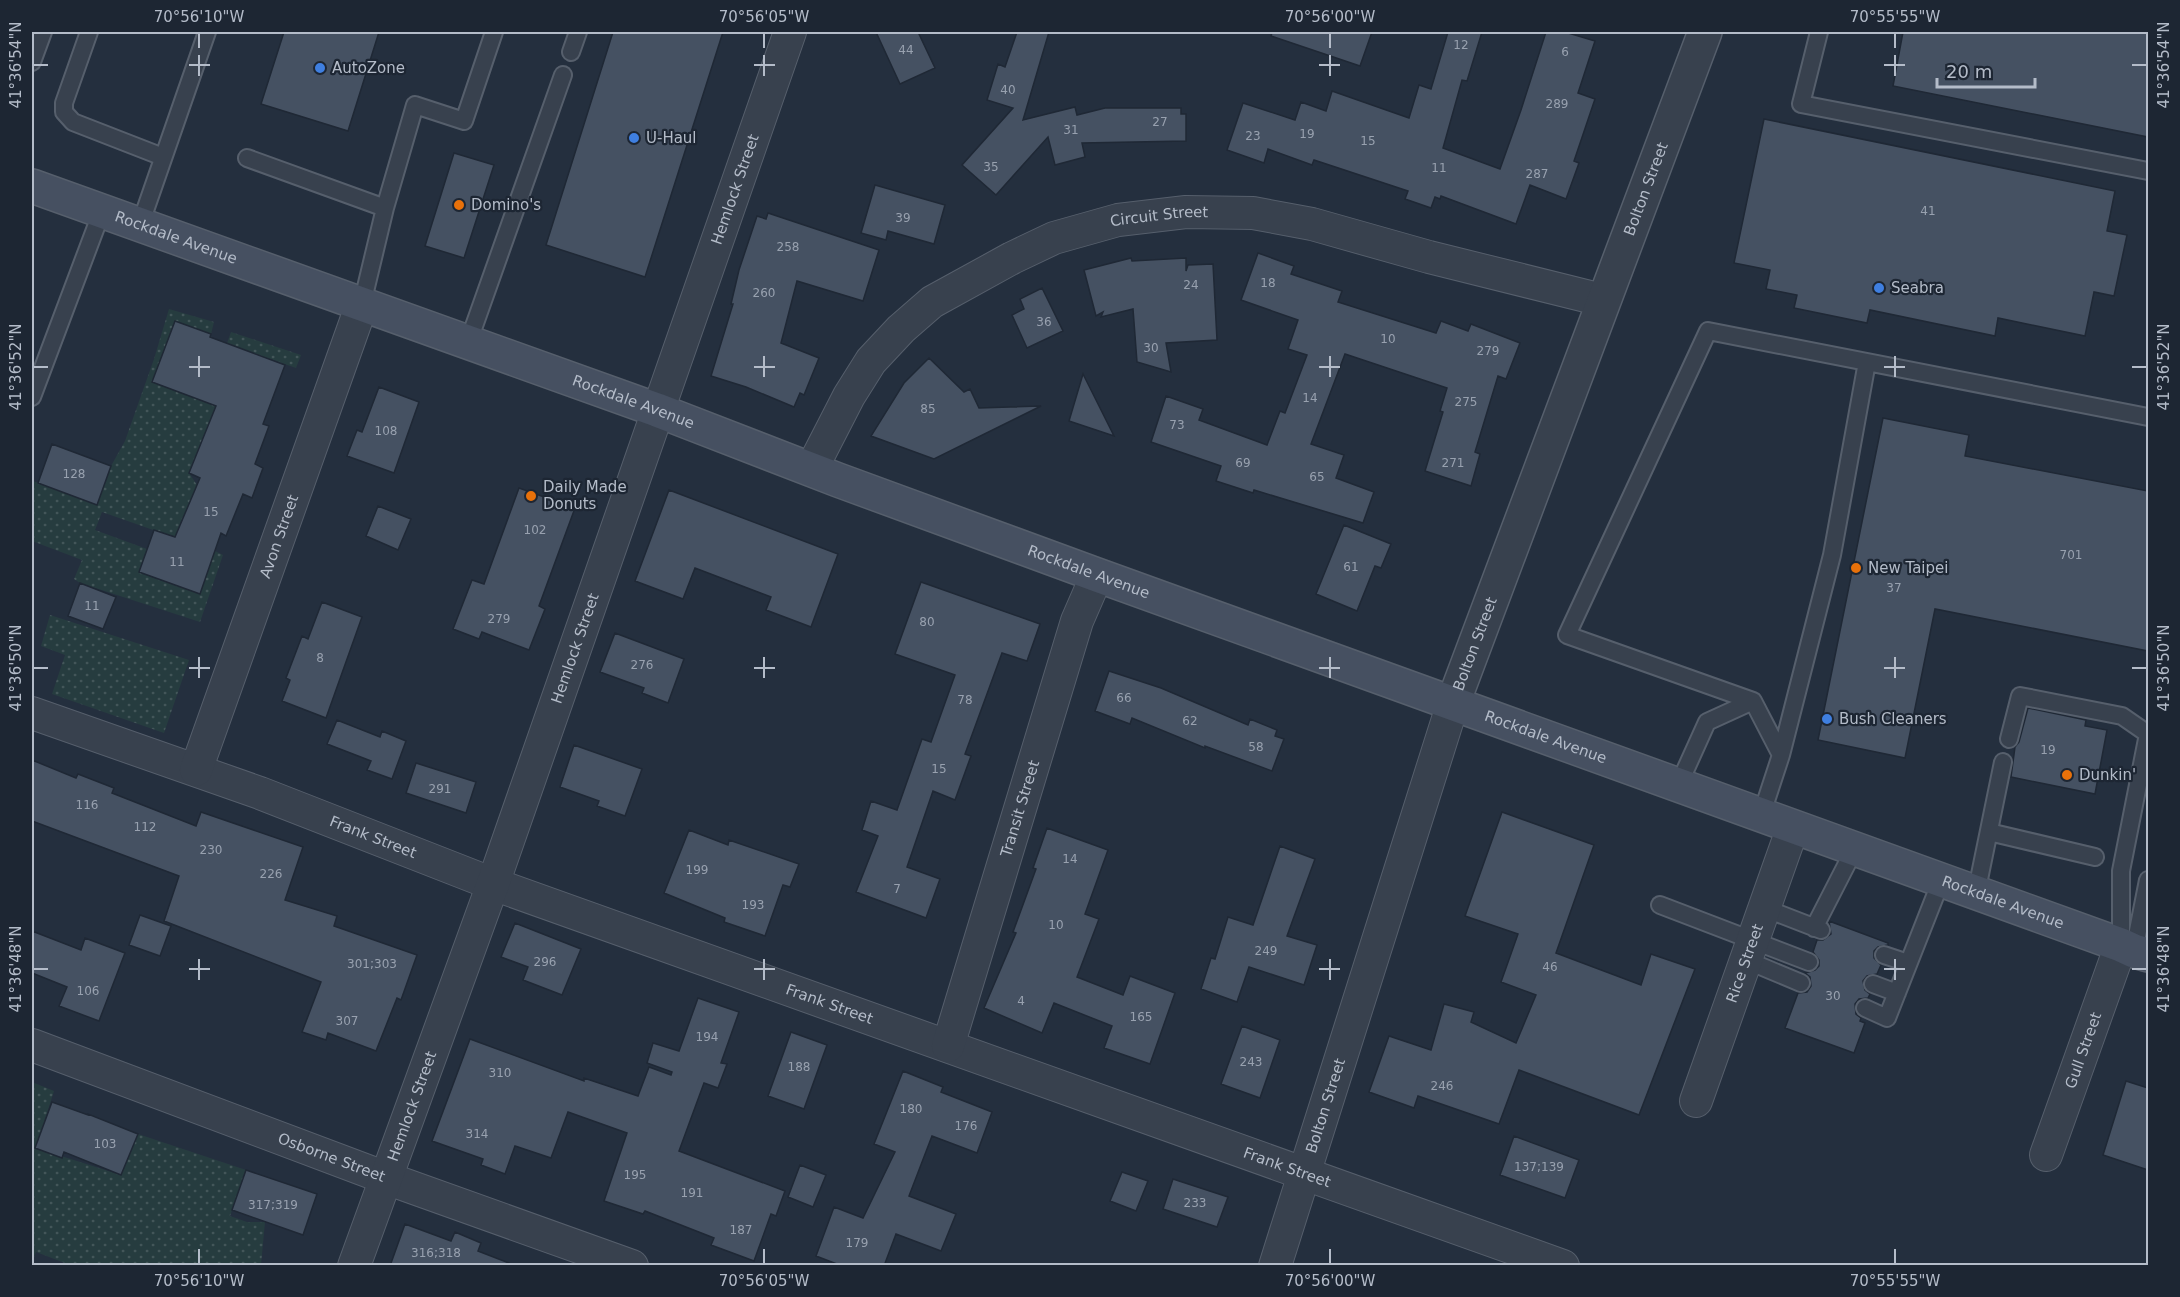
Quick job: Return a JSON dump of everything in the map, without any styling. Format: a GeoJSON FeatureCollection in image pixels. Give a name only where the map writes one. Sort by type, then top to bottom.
{"type":"FeatureCollection","features":[{"type":"Feature","properties":{"kind":"main road","name":"Rockdale Avenue"},"geometry":{"type":"LineString","coordinates":[[32,186],[657,410],[812,468],[838,480],[2140,952]]}},
{"type":"Feature","properties":{"kind":"street","name":"Hemlock Street"},"geometry":{"type":"LineString","coordinates":[[354,1266],[493,884],[790,32]]}},
{"type":"Feature","properties":{"kind":"street","name":"Bolton Street"},"geometry":{"type":"LineString","coordinates":[[1275,1266],[1453,703],[1700,34]]}},
{"type":"Feature","properties":{"kind":"street","name":"Circuit Street"},"geometry":{"type":"LineString","coordinates":[[812,468],[849,396],[871,361],[901,329],[932,302],[1012,258],[1054,238],[1118,220],[1186,212],[1253,213],[1312,224],[1429,257],[1602,300]]}},
{"type":"Feature","properties":{"kind":"street","name":"Avon Street"},"geometry":{"type":"LineString","coordinates":[[196,770],[362,304]]}},
{"type":"Feature","properties":{"kind":"street","name":"Transit Street"},"geometry":{"type":"LineString","coordinates":[[948,1046],[1077,621],[1097,574]]}},
{"type":"Feature","properties":{"kind":"street","name":"Frank Street"},"geometry":{"type":"LineString","coordinates":[[32,713],[260,793],[493,884],[1563,1266]]}},
{"type":"Feature","properties":{"kind":"street","name":"Rice Street"},"geometry":{"type":"LineString","coordinates":[[1696,1101],[1793,827]]}},
{"type":"Feature","properties":{"kind":"street","name":"Gull Street"},"geometry":{"type":"LineString","coordinates":[[2046,1155],[2140,952]]}},
{"type":"Feature","properties":{"kind":"street","name":"Osborne Street"},"geometry":{"type":"LineString","coordinates":[[32,1045],[386,1178],[632,1266]]}},
{"type":"Feature","properties":{"kind":"lane"},"geometry":{"type":"LineString","coordinates":[[32,62],[42,32]]}},
{"type":"Feature","properties":{"kind":"lane"},"geometry":{"type":"LineString","coordinates":[[89,32],[64,103],[64,112],[73,122],[163,157]]}},
{"type":"Feature","properties":{"kind":"lane"},"geometry":{"type":"LineString","coordinates":[[140,225],[207,32]]}},
{"type":"Feature","properties":{"kind":"lane"},"geometry":{"type":"LineString","coordinates":[[362,304],[385,208],[415,105],[464,121],[494,32]]}},
{"type":"Feature","properties":{"kind":"lane"},"geometry":{"type":"LineString","coordinates":[[571,52],[578,32]]}},
{"type":"Feature","properties":{"kind":"lane"},"geometry":{"type":"LineString","coordinates":[[1819,32],[1801,104],[2148,171]]}},
{"type":"Feature","properties":{"kind":"lane"},"geometry":{"type":"LineString","coordinates":[[468,343],[563,75]]}},
{"type":"Feature","properties":{"kind":"lane"},"geometry":{"type":"LineString","coordinates":[[247,158],[385,208]]}},
{"type":"Feature","properties":{"kind":"lane"},"geometry":{"type":"LineString","coordinates":[[32,397],[102,211]]}},
{"type":"Feature","properties":{"kind":"lane"},"geometry":{"type":"LineString","coordinates":[[1781,755],[1753,701],[1567,635],[1708,331],[2148,417]]}},
{"type":"Feature","properties":{"kind":"lane"},"geometry":{"type":"LineString","coordinates":[[1761,816],[1781,755],[1832,555],[1867,363]]}},
{"type":"Feature","properties":{"kind":"lane"},"geometry":{"type":"LineString","coordinates":[[2008,739],[2020,696],[2122,716],[2148,734],[2121,871],[2140,952]]}},
{"type":"Feature","properties":{"kind":"lane"},"geometry":{"type":"LineString","coordinates":[[1679,784],[1707,722],[1753,701]]}},
{"type":"Feature","properties":{"kind":"lane"},"geometry":{"type":"LineString","coordinates":[[1976,894],[2003,762]]}},
{"type":"Feature","properties":{"kind":"lane"},"geometry":{"type":"LineString","coordinates":[[1989,832],[2095,856]]}},
{"type":"Feature","properties":{"kind":"lane"},"geometry":{"type":"LineString","coordinates":[[1764,908],[1817,929],[1854,849]]}},
{"type":"Feature","properties":{"kind":"lane"},"geometry":{"type":"LineString","coordinates":[[2140,952],[2148,880]]}},
{"type":"Feature","properties":{"kind":"lane"},"geometry":{"type":"LineString","coordinates":[[1865,1008],[1887,1018],[1941,881]]}},
{"type":"Feature","properties":{"kind":"lane"},"geometry":{"type":"LineString","coordinates":[[1660,905],[1749,950],[1801,983]]}},
{"type":"Feature","properties":{"kind":"lane"},"geometry":{"type":"LineString","coordinates":[[1749,950],[1809,962]]}},
{"type":"Feature","properties":{"kind":"lane"},"geometry":{"type":"LineString","coordinates":[[1884,955],[1908,963]]}},
{"type":"Feature","properties":{"kind":"lane"},"geometry":{"type":"LineString","coordinates":[[1874,984],[1897,993]]}},
{"type":"Feature","properties":{"kind":"green space"},"geometry":{"type":"Polygon","coordinates":[[[169,309],[214,322],[211,334],[175,321],[152,382],[188,395],[222,357],[231,332],[301,355],[296,368],[245,350],[215,434],[201,443],[189,473],[197,485],[176,538],[102,512],[95,530],[147,549],[140,573],[200,594],[215,551],[223,555],[200,622],[80,583],[74,579],[82,560],[32,541],[33,481],[97,504],[111,466],[125,441],[169,309]]]}},
{"type":"Feature","properties":{"kind":"green space"},"geometry":{"type":"Polygon","coordinates":[[[50,615],[189,660],[164,733],[52,694],[65,655],[41,646],[50,615]]]}},
{"type":"Feature","properties":{"kind":"green space"},"geometry":{"type":"Polygon","coordinates":[[[32,1082],[54,1091],[36,1148],[121,1175],[138,1134],[246,1170],[230,1216],[247,1222],[265,1222],[261,1265],[70,1265],[36,1252],[32,1263],[32,1082]]]}},
{"type":"Feature","properties":{"kind":"building","name":"AutoZone"},"geometry":{"type":"Polygon","coordinates":[[[284,32],[379,32],[348,131],[261,104],[284,32]]]}},
{"type":"Feature","properties":{"kind":"building","name":"U-Haul"},"geometry":{"type":"Polygon","coordinates":[[[613,32],[723,32],[645,277],[546,245],[613,32]]]}},
{"type":"Feature","properties":{"kind":"building"},"geometry":{"type":"Polygon","coordinates":[[[876,32],[918,32],[935,68],[900,84],[876,32]]]}},
{"type":"Feature","properties":{"kind":"building"},"geometry":{"type":"Polygon","coordinates":[[[1017,32],[1049,32],[1023,120],[1075,107],[1077,115],[1105,108],[1181,108],[1181,114],[1186,114],[1186,141],[1082,143],[1085,157],[1055,165],[1048,137],[996,195],[962,165],[1013,108],[987,100],[998,64],[1005,67],[1017,32]]]}},
{"type":"Feature","properties":{"kind":"building"},"geometry":{"type":"Polygon","coordinates":[[[1272,32],[1372,32],[1360,66],[1271,36],[1272,32]]]}},
{"type":"Feature","properties":{"kind":"building"},"geometry":{"type":"Polygon","coordinates":[[[1448,32],[1482,32],[1467,81],[1462,80],[1443,148],[1500,169],[1546,32],[1565,32],[1595,41],[1578,93],[1595,99],[1574,161],[1579,163],[1566,199],[1530,185],[1516,224],[1441,196],[1440,199],[1435,197],[1431,208],[1405,199],[1408,191],[1314,160],[1312,165],[1268,149],[1264,163],[1227,150],[1243,103],[1295,120],[1301,102],[1326,111],[1332,91],[1409,118],[1419,85],[1431,89],[1448,32]]]}},
{"type":"Feature","properties":{"kind":"building"},"geometry":{"type":"Polygon","coordinates":[[[1903,32],[2148,32],[2148,137],[1893,86],[1903,32]]]}},
{"type":"Feature","properties":{"kind":"building"},"geometry":{"type":"Polygon","coordinates":[[[1764,119],[2115,191],[2107,231],[2127,235],[2114,296],[2094,292],[2085,336],[1998,318],[1995,336],[1870,310],[1867,323],[1794,308],[1797,295],[1766,289],[1770,270],[1734,263],[1764,119]]]}},
{"type":"Feature","properties":{"kind":"building","name":"Domino's"},"geometry":{"type":"Polygon","coordinates":[[[454,153],[494,165],[464,258],[425,246],[454,153]]]}},
{"type":"Feature","properties":{"kind":"building"},"geometry":{"type":"Polygon","coordinates":[[[875,185],[945,205],[934,244],[888,231],[886,240],[861,233],[875,185]]]}},
{"type":"Feature","properties":{"kind":"building"},"geometry":{"type":"Polygon","coordinates":[[[768,213],[879,250],[863,301],[797,281],[781,343],[819,358],[804,395],[800,393],[794,407],[746,387],[711,376],[733,304],[731,304],[739,270],[757,216],[766,219],[768,213]]]}},
{"type":"Feature","properties":{"kind":"building"},"geometry":{"type":"Polygon","coordinates":[[[1258,253],[1294,266],[1291,274],[1342,291],[1338,302],[1436,333],[1441,321],[1468,331],[1471,324],[1520,343],[1506,379],[1498,376],[1475,452],[1480,454],[1471,486],[1425,471],[1443,412],[1440,411],[1447,388],[1345,354],[1311,444],[1344,455],[1336,478],[1374,492],[1363,523],[1216,481],[1221,466],[1151,442],[1166,396],[1203,409],[1199,420],[1267,445],[1280,411],[1285,413],[1307,355],[1288,349],[1298,320],[1241,300],[1258,253]]]}},
{"type":"Feature","properties":{"kind":"building"},"geometry":{"type":"Polygon","coordinates":[[[1131,258],[1132,261],[1186,258],[1186,271],[1188,265],[1213,264],[1217,340],[1166,343],[1171,372],[1137,362],[1133,309],[1101,317],[1103,312],[1096,316],[1084,270],[1131,258]]]}},
{"type":"Feature","properties":{"kind":"building"},"geometry":{"type":"Polygon","coordinates":[[[1042,288],[1063,331],[1027,348],[1012,315],[1024,309],[1020,299],[1042,288]]]}},
{"type":"Feature","properties":{"kind":"building"},"geometry":{"type":"Polygon","coordinates":[[[175,321],[211,334],[210,337],[285,365],[263,424],[269,426],[255,464],[263,468],[252,498],[243,494],[226,536],[221,533],[200,594],[139,572],[154,530],[175,537],[200,478],[189,473],[216,406],[152,382],[175,321]]]}},
{"type":"Feature","properties":{"kind":"building"},"geometry":{"type":"Polygon","coordinates":[[[929,358],[964,392],[970,389],[979,408],[1041,406],[934,459],[871,436],[904,383],[929,358]]]}},
{"type":"Feature","properties":{"kind":"building"},"geometry":{"type":"Polygon","coordinates":[[[1083,374],[1114,436],[1069,421],[1083,374]]]}},
{"type":"Feature","properties":{"kind":"building"},"geometry":{"type":"Polygon","coordinates":[[[379,387],[419,402],[394,473],[347,456],[357,430],[362,432],[379,387]]]}},
{"type":"Feature","properties":{"kind":"building"},"geometry":{"type":"Polygon","coordinates":[[[1883,418],[1969,435],[1965,456],[2148,491],[2148,651],[1935,609],[1905,758],[1818,740],[1883,418]]]}},
{"type":"Feature","properties":{"kind":"building"},"geometry":{"type":"Polygon","coordinates":[[[52,444],[111,466],[97,505],[38,483],[52,444]]]}},
{"type":"Feature","properties":{"kind":"building"},"geometry":{"type":"Polygon","coordinates":[[[519,488],[575,508],[539,606],[545,609],[529,650],[482,632],[479,639],[453,629],[472,580],[484,584],[519,488]]]}},
{"type":"Feature","properties":{"kind":"building"},"geometry":{"type":"Polygon","coordinates":[[[669,490],[838,554],[811,627],[766,610],[771,597],[695,568],[683,599],[635,581],[669,490]]]}},
{"type":"Feature","properties":{"kind":"building"},"geometry":{"type":"Polygon","coordinates":[[[378,506],[411,519],[398,550],[366,536],[378,506]]]}},
{"type":"Feature","properties":{"kind":"building"},"geometry":{"type":"Polygon","coordinates":[[[1344,525],[1391,544],[1381,568],[1375,566],[1357,611],[1316,594],[1344,525]]]}},
{"type":"Feature","properties":{"kind":"building"},"geometry":{"type":"Polygon","coordinates":[[[921,582],[1040,624],[1027,661],[1002,653],[965,754],[971,756],[955,800],[933,791],[907,867],[940,879],[926,918],[856,892],[878,836],[862,830],[871,801],[897,810],[922,739],[931,742],[955,675],[895,654],[921,582]]]}},
{"type":"Feature","properties":{"kind":"building"},"geometry":{"type":"Polygon","coordinates":[[[80,583],[116,597],[103,629],[68,616],[80,583]]]}},
{"type":"Feature","properties":{"kind":"building"},"geometry":{"type":"Polygon","coordinates":[[[322,602],[362,617],[326,718],[282,701],[290,680],[286,678],[302,636],[308,639],[322,602]]]}},
{"type":"Feature","properties":{"kind":"building"},"geometry":{"type":"Polygon","coordinates":[[[615,633],[684,659],[668,703],[642,693],[644,688],[600,672],[615,633]]]}},
{"type":"Feature","properties":{"kind":"building"},"geometry":{"type":"Polygon","coordinates":[[[1109,671],[1161,688],[1248,725],[1250,719],[1277,730],[1275,736],[1284,739],[1272,771],[1205,746],[1205,748],[1132,718],[1130,724],[1095,711],[1109,671]]]}},
{"type":"Feature","properties":{"kind":"building"},"geometry":{"type":"Polygon","coordinates":[[[2028,708],[2086,720],[2085,726],[2107,730],[2095,794],[2011,777],[2015,747],[2019,742],[2028,708]]]}},
{"type":"Feature","properties":{"kind":"building"},"geometry":{"type":"Polygon","coordinates":[[[337,720],[380,737],[382,731],[406,741],[392,779],[367,770],[371,761],[327,744],[337,720]]]}},
{"type":"Feature","properties":{"kind":"building"},"geometry":{"type":"Polygon","coordinates":[[[574,745],[642,769],[625,816],[597,806],[599,801],[560,787],[574,745]]]}},
{"type":"Feature","properties":{"kind":"building"},"geometry":{"type":"Polygon","coordinates":[[[32,760],[76,778],[78,774],[114,788],[112,793],[196,826],[201,812],[303,847],[285,900],[337,916],[334,926],[417,955],[401,1000],[397,998],[376,1051],[328,1033],[326,1040],[302,1032],[321,982],[164,921],[179,876],[32,821],[32,760]]]}},
{"type":"Feature","properties":{"kind":"building"},"geometry":{"type":"Polygon","coordinates":[[[416,763],[476,782],[466,813],[406,793],[416,763]]]}},
{"type":"Feature","properties":{"kind":"building"},"geometry":{"type":"Polygon","coordinates":[[[1502,812],[1594,845],[1556,953],[1641,985],[1651,954],[1695,969],[1639,1115],[1519,1070],[1499,1124],[1418,1096],[1414,1108],[1369,1092],[1389,1036],[1431,1050],[1444,1004],[1474,1012],[1471,1022],[1516,1043],[1536,995],[1501,982],[1518,934],[1465,916],[1502,812]]]}},
{"type":"Feature","properties":{"kind":"building"},"geometry":{"type":"Polygon","coordinates":[[[1047,828],[1108,850],[1085,914],[1099,919],[1077,977],[1123,995],[1130,976],[1175,993],[1150,1064],[1104,1048],[1112,1026],[1054,1003],[1042,1033],[984,1008],[1016,933],[1013,932],[1036,869],[1033,868],[1047,828]]]}},
{"type":"Feature","properties":{"kind":"building"},"geometry":{"type":"Polygon","coordinates":[[[689,830],[728,845],[729,840],[799,864],[790,887],[783,885],[765,936],[724,922],[725,918],[664,893],[689,830]]]}},
{"type":"Feature","properties":{"kind":"building"},"geometry":{"type":"Polygon","coordinates":[[[1280,846],[1315,859],[1287,936],[1317,945],[1304,985],[1249,967],[1237,1002],[1201,989],[1211,958],[1215,959],[1228,917],[1253,925],[1280,846]]]}},
{"type":"Feature","properties":{"kind":"building"},"geometry":{"type":"Polygon","coordinates":[[[140,915],[171,926],[160,956],[129,945],[140,915]]]}},
{"type":"Feature","properties":{"kind":"building"},"geometry":{"type":"Polygon","coordinates":[[[1829,921],[1888,943],[1874,951],[1874,958],[1881,965],[1877,974],[1867,976],[1863,981],[1865,990],[1870,994],[1868,998],[1859,999],[1855,1004],[1856,1014],[1861,1018],[1860,1021],[1865,1023],[1854,1053],[1785,1028],[1798,993],[1807,992],[1811,986],[1810,977],[1805,973],[1819,966],[1819,960],[1813,952],[1817,940],[1823,940],[1831,934],[1829,921]]]}},
{"type":"Feature","properties":{"kind":"building"},"geometry":{"type":"Polygon","coordinates":[[[515,923],[581,949],[562,995],[523,980],[528,967],[501,957],[515,923]]]}},
{"type":"Feature","properties":{"kind":"building"},"geometry":{"type":"Polygon","coordinates":[[[32,931],[81,950],[85,938],[125,953],[99,1021],[59,1006],[67,987],[32,973],[32,931]]]}},
{"type":"Feature","properties":{"kind":"building"},"geometry":{"type":"Polygon","coordinates":[[[698,998],[739,1012],[721,1063],[727,1064],[718,1088],[704,1083],[679,1151],[785,1191],[776,1216],[771,1214],[754,1261],[711,1245],[714,1238],[645,1211],[643,1214],[604,1201],[627,1133],[568,1112],[551,1158],[515,1146],[505,1174],[481,1165],[483,1159],[432,1141],[470,1039],[584,1081],[584,1078],[638,1096],[649,1067],[671,1075],[672,1072],[647,1063],[653,1043],[679,1051],[698,998]]]}},
{"type":"Feature","properties":{"kind":"building"},"geometry":{"type":"Polygon","coordinates":[[[1242,1026],[1280,1040],[1260,1098],[1221,1084],[1242,1026]]]}},
{"type":"Feature","properties":{"kind":"building"},"geometry":{"type":"Polygon","coordinates":[[[791,1032],[827,1045],[804,1109],[768,1096],[791,1032]]]}},
{"type":"Feature","properties":{"kind":"building"},"geometry":{"type":"Polygon","coordinates":[[[903,1071],[943,1087],[941,1092],[992,1112],[977,1153],[932,1136],[909,1196],[956,1214],[941,1251],[896,1234],[884,1266],[842,1266],[816,1256],[834,1207],[863,1218],[895,1152],[874,1144],[903,1071]]]}},
{"type":"Feature","properties":{"kind":"building"},"geometry":{"type":"Polygon","coordinates":[[[2126,1081],[2148,1088],[2148,1170],[2103,1155],[2126,1081]]]}},
{"type":"Feature","properties":{"kind":"building"},"geometry":{"type":"Polygon","coordinates":[[[52,1102],[138,1134],[121,1175],[64,1152],[62,1158],[35,1148],[52,1102]]]}},
{"type":"Feature","properties":{"kind":"building"},"geometry":{"type":"Polygon","coordinates":[[[1514,1136],[1579,1160],[1565,1198],[1500,1175],[1514,1136]]]}},
{"type":"Feature","properties":{"kind":"building"},"geometry":{"type":"Polygon","coordinates":[[[800,1165],[826,1175],[813,1207],[788,1197],[800,1165]]]}},
{"type":"Feature","properties":{"kind":"building"},"geometry":{"type":"Polygon","coordinates":[[[246,1170],[317,1194],[303,1235],[232,1210],[246,1170]]]}},
{"type":"Feature","properties":{"kind":"building"},"geometry":{"type":"Polygon","coordinates":[[[1122,1172],[1148,1181],[1136,1211],[1110,1201],[1122,1172]]]}},
{"type":"Feature","properties":{"kind":"building"},"geometry":{"type":"Polygon","coordinates":[[[1173,1179],[1228,1197],[1217,1227],[1163,1209],[1173,1179]]]}},
{"type":"Feature","properties":{"kind":"building"},"geometry":{"type":"Polygon","coordinates":[[[405,1224],[451,1241],[455,1232],[481,1243],[478,1251],[509,1263],[509,1266],[390,1266],[405,1224]]]}},
{"type":"Feature","properties":{"kind":"place","name":"AutoZone"},"geometry":{"type":"Point","coordinates":[320,68]}},
{"type":"Feature","properties":{"kind":"place","name":"U-Haul"},"geometry":{"type":"Point","coordinates":[634,138]}},
{"type":"Feature","properties":{"kind":"place","name":"Domino's"},"geometry":{"type":"Point","coordinates":[459,205]}},
{"type":"Feature","properties":{"kind":"place","name":"Seabra"},"geometry":{"type":"Point","coordinates":[1879,288]}},
{"type":"Feature","properties":{"kind":"place","name":"Daily Made Donuts"},"geometry":{"type":"Point","coordinates":[531,496]}},
{"type":"Feature","properties":{"kind":"place","name":"New Taipei"},"geometry":{"type":"Point","coordinates":[1856,568]}},
{"type":"Feature","properties":{"kind":"place","name":"Bush Cleaners"},"geometry":{"type":"Point","coordinates":[1827,719]}},
{"type":"Feature","properties":{"kind":"place","name":"Dunkin'"},"geometry":{"type":"Point","coordinates":[2067,775]}}]}
